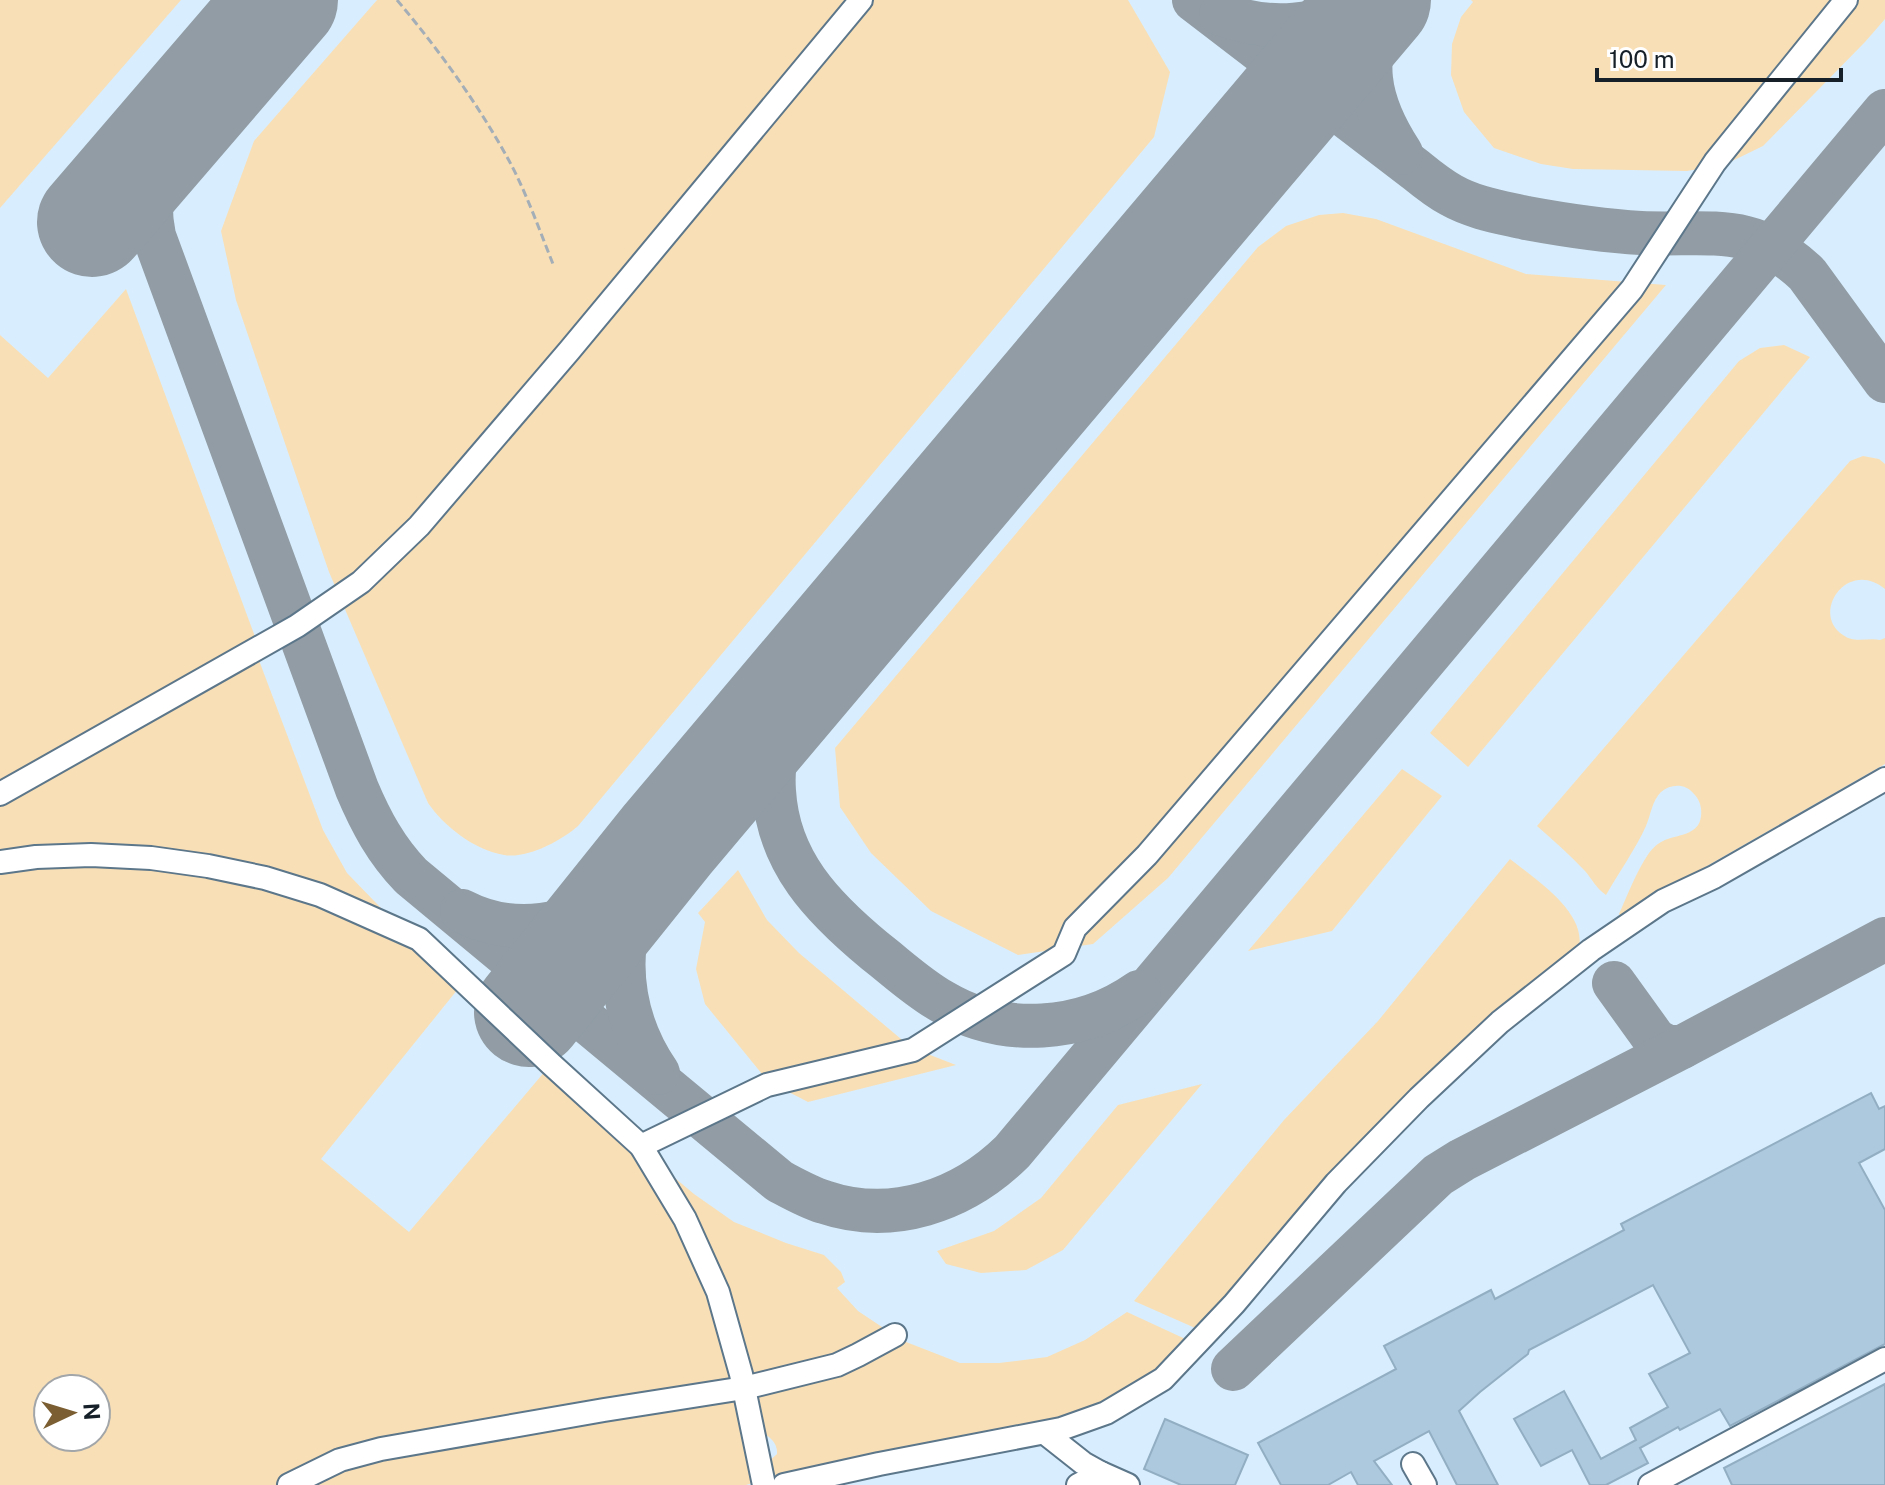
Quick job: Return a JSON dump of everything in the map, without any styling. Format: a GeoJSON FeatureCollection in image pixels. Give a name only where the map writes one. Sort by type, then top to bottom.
{"type":"FeatureCollection","features":[{"type":"Feature","properties":{"kind":"lane"},"geometry":{"type":"LineString","coordinates":[[0,794],[297,626],[361,582],[419,526],[529,398],[861,0]]}},
{"type":"Feature","properties":{"kind":"lane"},"geometry":{"type":"LineString","coordinates":[[641,1146],[767,1085],[913,1050],[1064,954],[1075,928],[1157,844],[1632,289],[1715,162],[1846,0]]}},
{"type":"Feature","properties":{"kind":"lane"},"geometry":{"type":"LineString","coordinates":[[784,1485],[1045,1433],[1106,1413],[1163,1379],[1234,1304],[1336,1183],[1419,1098],[1500,1022],[1591,950],[1663,901],[1714,877],[1885,779]]}},
{"type":"Feature","properties":{"kind":"lane"},"geometry":{"type":"LineString","coordinates":[[0,862],[91,855],[151,858],[208,866],[265,878],[320,895],[419,939],[641,1146],[680,1209],[713,1280],[731,1335],[764,1485]]}},
{"type":"Feature","properties":{"kind":"lane"},"geometry":{"type":"LineString","coordinates":[[289,1485],[340,1460],[381,1449],[744,1388],[837,1365],[895,1335]]}},
{"type":"Feature","properties":{"kind":"lane"},"geometry":{"type":"LineString","coordinates":[[1650,1485],[1885,1359]]}},
{"type":"Feature","properties":{"kind":"lane"},"geometry":{"type":"LineString","coordinates":[[1045,1433],[1083,1463],[1128,1485]]}},
{"type":"Feature","properties":{"kind":"lane"},"geometry":{"type":"LineString","coordinates":[[1413,1464],[1425,1485]]}},
{"type":"Feature","properties":{"kind":"lane"},"geometry":{"type":"LineString","coordinates":[[1078,1485],[1101,1473]]}},
{"type":"Feature","properties":{"kind":"path"},"geometry":{"type":"LineString","coordinates":[[397,0],[470,95],[509,159],[553,264]]}},
{"type":"Feature","properties":{"kind":"shaded area"},"geometry":{"type":"Polygon","coordinates":[[[0,0],[1885,0],[1885,1485],[0,1485],[0,0]]]}},
{"type":"Feature","properties":{"kind":"shaded area"},"geometry":{"type":"Polygon","coordinates":[[[0,0],[181,0],[0,208],[0,0]]]}},
{"type":"Feature","properties":{"kind":"shaded area"},"geometry":{"type":"Polygon","coordinates":[[[377,0],[1128,0],[1170,72],[1154,137],[578,826],[553,843],[513,856],[493,852],[471,842],[442,820],[428,803],[329,572],[236,300],[221,231],[254,141],[377,0]]]}},
{"type":"Feature","properties":{"kind":"shaded area"},"geometry":{"type":"Polygon","coordinates":[[[1471,0],[1885,0],[1885,19],[1763,146],[1726,164],[1687,171],[1573,169],[1541,164],[1494,148],[1464,112],[1451,75],[1452,44],[1461,17],[1473,2],[1471,0]]]}},
{"type":"Feature","properties":{"kind":"shaded area"},"geometry":{"type":"Polygon","coordinates":[[[1343,213],[1376,219],[1526,274],[1666,285],[1168,878],[1093,944],[1018,955],[931,911],[871,853],[840,807],[835,748],[1258,247],[1286,226],[1319,215],[1343,213]]]}},
{"type":"Feature","properties":{"kind":"shaded area"},"geometry":{"type":"Polygon","coordinates":[[[126,289],[257,642],[0,785],[0,335],[48,378],[126,289]]]}},
{"type":"Feature","properties":{"kind":"shaded area"},"geometry":{"type":"Polygon","coordinates":[[[1784,345],[1810,357],[1468,767],[1430,733],[1739,361],[1760,348],[1784,345]]]}},
{"type":"Feature","properties":{"kind":"shaded area"},"geometry":{"type":"Polygon","coordinates":[[[1863,456],[1879,459],[1885,464],[1885,589],[1871,581],[1858,580],[1846,584],[1837,592],[1830,615],[1834,626],[1848,638],[1885,638],[1885,764],[1686,878],[1623,920],[1619,914],[1649,853],[1661,842],[1692,831],[1699,823],[1701,807],[1694,794],[1678,786],[1661,792],[1642,835],[1606,895],[1537,826],[1850,461],[1863,456]]]}},
{"type":"Feature","properties":{"kind":"shaded area"},"geometry":{"type":"Polygon","coordinates":[[[257,655],[323,830],[347,873],[462,984],[321,1159],[409,1232],[546,1070],[694,1194],[734,1222],[824,1255],[841,1272],[845,1282],[837,1288],[858,1311],[888,1331],[835,1359],[749,1381],[361,1447],[278,1485],[0,1485],[0,803],[257,655]]]}},
{"type":"Feature","properties":{"kind":"shaded area"},"geometry":{"type":"Polygon","coordinates":[[[1402,769],[1442,796],[1332,931],[1248,951],[1402,769]]]}},
{"type":"Feature","properties":{"kind":"shaded area"},"geometry":{"type":"Polygon","coordinates":[[[1510,859],[1546,887],[1568,911],[1580,937],[1578,951],[1202,1331],[1134,1301],[1284,1120],[1378,1021],[1510,859]]]}},
{"type":"Feature","properties":{"kind":"shaded area"},"geometry":{"type":"Polygon","coordinates":[[[738,870],[767,920],[799,953],[901,1039],[956,1065],[808,1102],[762,1074],[705,1004],[696,969],[705,922],[698,913],[738,870]]]}},
{"type":"Feature","properties":{"kind":"shaded area"},"geometry":{"type":"Polygon","coordinates":[[[1202,1084],[1063,1250],[1026,1270],[981,1273],[946,1264],[937,1251],[994,1231],[1041,1198],[1118,1105],[1202,1084]]]}},
{"type":"Feature","properties":{"kind":"shaded area"},"geometry":{"type":"Polygon","coordinates":[[[1127,1312],[1194,1343],[1161,1374],[1103,1409],[917,1455],[770,1479],[766,1464],[777,1454],[777,1449],[770,1438],[755,1428],[751,1396],[901,1340],[960,1363],[999,1363],[1047,1357],[1085,1340],[1127,1312]]]}},
{"type":"Feature","properties":{"kind":"shaded area"},"geometry":{"type":"Polygon","coordinates":[[[739,1397],[756,1482],[746,1485],[301,1485],[372,1460],[739,1397]]]}},
{"type":"Feature","properties":{"kind":"building"},"geometry":{"type":"Polygon","coordinates":[[[1871,1093],[1879,1109],[1885,1106],[1885,1149],[1859,1163],[1885,1210],[1885,1344],[1730,1426],[1720,1409],[1680,1430],[1678,1427],[1640,1448],[1648,1463],[1606,1485],[1590,1485],[1572,1450],[1541,1466],[1514,1419],[1564,1391],[1601,1459],[1636,1440],[1630,1428],[1668,1407],[1649,1374],[1690,1353],[1653,1285],[1529,1350],[1459,1411],[1498,1485],[1457,1485],[1429,1431],[1374,1461],[1392,1485],[1358,1485],[1351,1472],[1328,1485],[1281,1485],[1258,1443],[1396,1369],[1384,1346],[1491,1290],[1495,1299],[1624,1230],[1621,1224],[1871,1093]]]}},
{"type":"Feature","properties":{"kind":"building"},"geometry":{"type":"Polygon","coordinates":[[[1885,1384],[1885,1485],[1732,1485],[1724,1468],[1885,1384]]]}},
{"type":"Feature","properties":{"kind":"building"},"geometry":{"type":"Polygon","coordinates":[[[1165,1419],[1248,1455],[1235,1485],[1181,1485],[1144,1469],[1165,1419]]]}},
{"type":"Feature","properties":{"kind":"taxiway"},"geometry":{"type":"LineString","coordinates":[[1194,0],[1433,183],[1460,199],[1497,212],[1569,225],[1641,233],[1729,235],[1768,246],[1807,274],[1885,381]]}},
{"type":"Feature","properties":{"kind":"taxiway"},"geometry":{"type":"LineString","coordinates":[[1221,14],[1258,23],[1294,25],[1330,17],[1363,0]]}},
{"type":"Feature","properties":{"kind":"taxiway"},"geometry":{"type":"LineString","coordinates":[[1383,0],[1372,42],[1371,79],[1380,114],[1401,153]]}},
{"type":"Feature","properties":{"kind":"taxiway"},"geometry":{"type":"LineString","coordinates":[[190,107],[170,138],[157,167],[151,199],[154,236],[357,789],[380,835],[411,876],[779,1181],[824,1202],[875,1211],[925,1204],[948,1195],[971,1184],[1012,1152],[1885,111]]}},
{"type":"Feature","properties":{"kind":"taxiway"},"geometry":{"type":"LineString","coordinates":[[826,651],[787,716],[776,751],[774,770],[777,816],[784,840],[806,882],[821,900],[856,935],[925,991],[967,1014],[991,1021],[1042,1026],[1068,1022],[1093,1016],[1139,992]]}},
{"type":"Feature","properties":{"kind":"taxiway"},"geometry":{"type":"LineString","coordinates":[[658,1073],[631,1016],[626,996],[624,954],[634,902],[667,840]]}},
{"type":"Feature","properties":{"kind":"taxiway"},"geometry":{"type":"LineString","coordinates":[[462,911],[486,921],[511,925],[561,921],[607,902],[645,868]]}},
{"type":"Feature","properties":{"kind":"taxiway"},"geometry":{"type":"LineString","coordinates":[[1233,1369],[1438,1175],[1885,939]]}},
{"type":"Feature","properties":{"kind":"taxiway"},"geometry":{"type":"LineString","coordinates":[[1614,983],[1655,1040],[1668,1047],[1682,1047]]}},
{"type":"Feature","properties":{"kind":"runway"},"geometry":{"type":"LineString","coordinates":[[92,222],[283,0]]}},
{"type":"Feature","properties":{"kind":"runway"},"geometry":{"type":"LineString","coordinates":[[529,1012],[667,840],[1376,0]]}}]}
